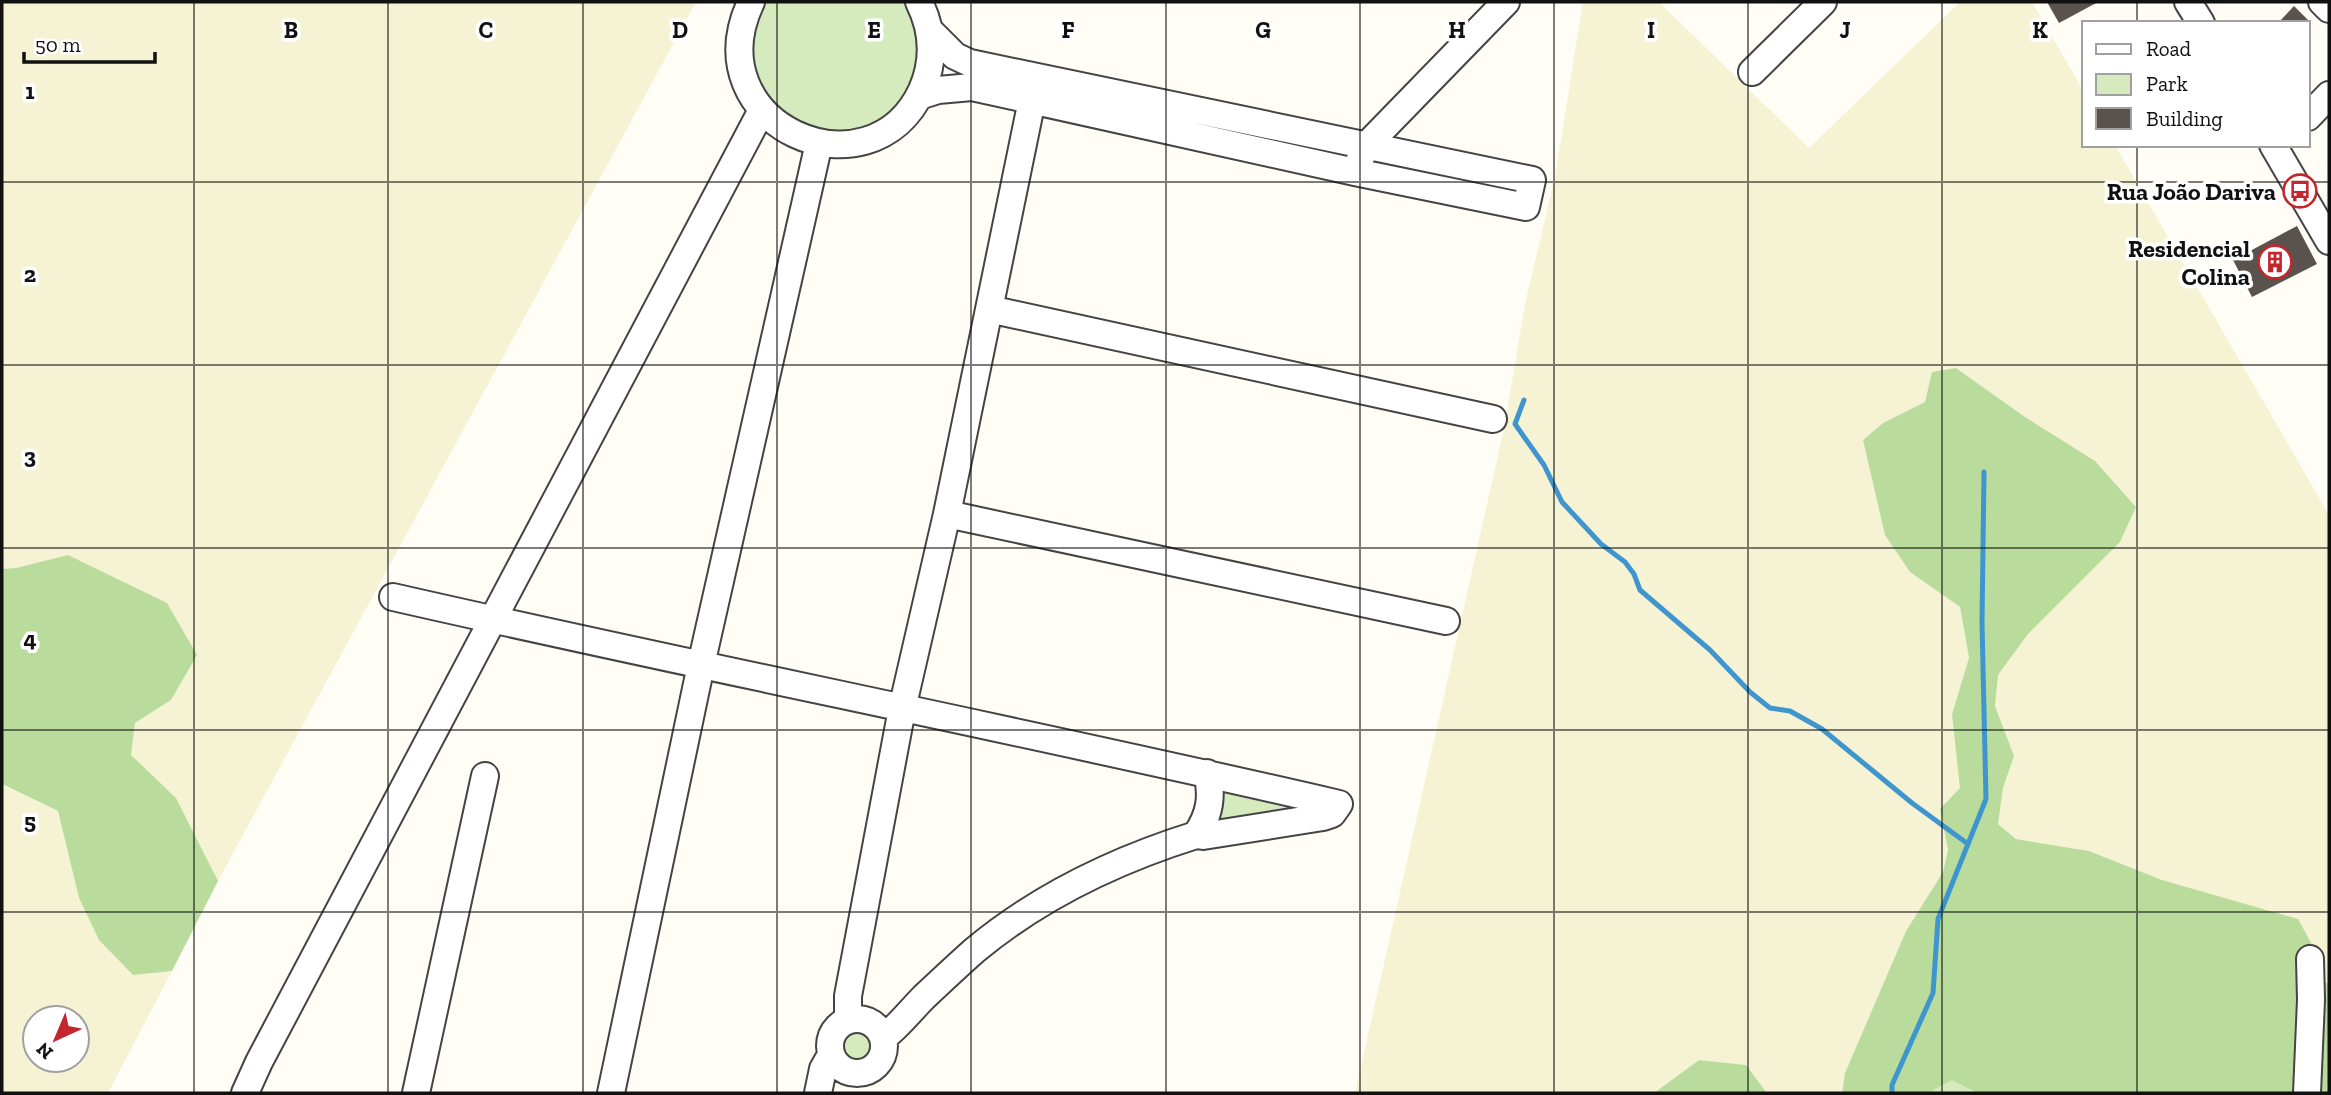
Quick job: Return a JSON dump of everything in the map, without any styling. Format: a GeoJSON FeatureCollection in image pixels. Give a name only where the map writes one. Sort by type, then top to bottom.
{"type":"FeatureCollection","features":[{"type":"Feature","properties":{"kind":"street"},"geometry":{"type":"LineString","coordinates":[[751,2],[740,32],[740,65],[745,82],[762,110],[774,122],[788,132],[819,143],[853,143],[876,135],[898,121],[919,96],[930,64],[930,31]]}},
{"type":"Feature","properties":{"kind":"street"},"geometry":{"type":"LineString","coordinates":[[919,2],[930,31],[944,47],[970,63],[1036,89],[1355,172],[1526,207],[1532,180],[1366,146],[1036,89],[972,87],[938,90],[919,96]]}},
{"type":"Feature","properties":{"kind":"street"},"geometry":{"type":"LineString","coordinates":[[1752,72],[1823,2]]}},
{"type":"Feature","properties":{"kind":"street"},"geometry":{"type":"LineString","coordinates":[[2188,2],[2200,21]]}},
{"type":"Feature","properties":{"kind":"street"},"geometry":{"type":"LineString","coordinates":[[2322,2],[2329,9]]}},
{"type":"Feature","properties":{"kind":"street"},"geometry":{"type":"LineString","coordinates":[[1355,172],[1366,146],[1499,5]]}},
{"type":"Feature","properties":{"kind":"street"},"geometry":{"type":"LineString","coordinates":[[848,1020],[848,996],[902,709],[947,514],[1036,89]]}},
{"type":"Feature","properties":{"kind":"street"},"geometry":{"type":"LineString","coordinates":[[2310,115],[2329,95]]}},
{"type":"Feature","properties":{"kind":"street"},"geometry":{"type":"LineString","coordinates":[[246,1093],[259,1062],[762,110]]}},
{"type":"Feature","properties":{"kind":"street"},"geometry":{"type":"LineString","coordinates":[[611,1093],[701,665],[819,143]]}},
{"type":"Feature","properties":{"kind":"street"},"geometry":{"type":"LineString","coordinates":[[2276,147],[2329,242]]}},
{"type":"Feature","properties":{"kind":"street"},"geometry":{"type":"LineString","coordinates":[[989,309],[1493,419]]}},
{"type":"Feature","properties":{"kind":"street"},"geometry":{"type":"LineString","coordinates":[[947,514],[1446,621]]}},
{"type":"Feature","properties":{"kind":"street"},"geometry":{"type":"LineString","coordinates":[[393,597],[1339,804],[1332,814],[1323,817],[1196,835],[1129,858],[1066,888],[1035,906],[977,948],[883,1038]]}},
{"type":"Feature","properties":{"kind":"street"},"geometry":{"type":"LineString","coordinates":[[1196,835],[1209,808],[1210,785],[1207,774]]}},
{"type":"Feature","properties":{"kind":"street"},"geometry":{"type":"LineString","coordinates":[[416,1093],[485,776]]}},
{"type":"Feature","properties":{"kind":"street"},"geometry":{"type":"LineString","coordinates":[[2306,1093],[2311,1000],[2310,959]]}},
{"type":"Feature","properties":{"kind":"street"},"geometry":{"type":"LineString","coordinates":[[860,1093],[883,1054],[883,1038],[873,1024],[857,1019],[848,1020],[835,1030],[831,1038],[831,1055],[835,1062],[849,1072],[857,1073],[873,1068]]}},
{"type":"Feature","properties":{"kind":"street"},"geometry":{"type":"LineString","coordinates":[[818,1093],[823,1069],[831,1055]]}},
{"type":"Feature","properties":{"kind":"shaded area"},"geometry":{"type":"Polygon","coordinates":[[[2,2],[696,2],[218,881],[176,798],[131,756],[135,723],[171,700],[16,568],[2,569],[2,2]]]}},
{"type":"Feature","properties":{"kind":"shaded area"},"geometry":{"type":"Polygon","coordinates":[[[1583,2],[1659,2],[1809,148],[1960,2],[2032,2],[2082,89],[2082,147],[2116,147],[2329,515],[2329,984],[2313,979],[2162,880],[2089,851],[2016,839],[1998,824],[2003,788],[2014,756],[1995,706],[1998,675],[2028,634],[2120,542],[2025,417],[1956,368],[1925,402],[1883,423],[1863,440],[1873,479],[1910,572],[1960,607],[1969,658],[1952,714],[1961,788],[1940,809],[1948,850],[1943,872],[1906,931],[1845,1073],[1842,1093],[1767,1093],[1746,1065],[1699,1060],[1654,1093],[1355,1093],[1505,424],[1525,304],[1555,177],[1583,2]]]}},
{"type":"Feature","properties":{"kind":"shaded area"},"geometry":{"type":"Polygon","coordinates":[[[2,785],[58,811],[79,898],[133,975],[172,971],[108,1093],[2,1093],[2,785]]]}},
{"type":"Feature","properties":{"kind":"green space"},"geometry":{"type":"Polygon","coordinates":[[[765,2],[905,2],[919,35],[918,66],[905,94],[884,116],[856,129],[826,132],[797,122],[770,97],[752,62],[752,38],[765,2]]]}},
{"type":"Feature","properties":{"kind":"green space"},"geometry":{"type":"Polygon","coordinates":[[[1956,368],[2025,417],[2095,461],[2136,507],[2120,542],[2028,634],[1998,675],[1995,706],[2014,756],[2003,788],[1998,824],[2016,839],[2089,851],[2162,880],[2298,919],[2315,950],[2313,979],[2329,984],[2329,1093],[1977,1093],[1952,1080],[1932,1093],[1842,1093],[1845,1073],[1906,931],[1943,872],[1948,850],[1940,809],[1960,788],[1952,714],[1969,658],[1960,607],[1910,572],[1885,535],[1863,440],[1883,423],[1925,402],[1932,372],[1956,368]]]}},
{"type":"Feature","properties":{"kind":"green space"},"geometry":{"type":"Polygon","coordinates":[[[68,555],[167,603],[197,655],[171,700],[135,723],[131,755],[176,798],[218,881],[172,971],[133,975],[99,940],[79,898],[58,811],[2,784],[2,569],[68,555]]]}},
{"type":"Feature","properties":{"kind":"green space"},"geometry":{"type":"Polygon","coordinates":[[[1228,792],[1301,809],[1224,821],[1217,813],[1219,798],[1228,792]]]}},
{"type":"Feature","properties":{"kind":"green space"},"geometry":{"type":"Polygon","coordinates":[[[857,1030],[869,1034],[873,1046],[869,1058],[857,1062],[845,1058],[841,1046],[845,1034],[857,1030]]]}},
{"type":"Feature","properties":{"kind":"green space"},"geometry":{"type":"Polygon","coordinates":[[[1699,1060],[1746,1065],[1767,1093],[1654,1093],[1699,1060]]]}},
{"type":"Feature","properties":{"kind":"green space"},"geometry":{"type":"Polygon","coordinates":[[[1952,1079],[1977,1093],[1932,1093],[1952,1079]]]}},
{"type":"Feature","properties":{"kind":"building"},"geometry":{"type":"Polygon","coordinates":[[[2047,2],[2098,2],[2059,23],[2047,2]]]}},
{"type":"Feature","properties":{"kind":"building"},"geometry":{"type":"Polygon","coordinates":[[[2294,6],[2309,21],[2280,21],[2294,6]]]}},
{"type":"Feature","properties":{"kind":"building","name":"Residencial Colina"},"geometry":{"type":"Polygon","coordinates":[[[2297,226],[2317,264],[2252,297],[2233,260],[2297,226]]]}},
{"type":"Feature","properties":{"kind":"waterway"},"geometry":{"type":"LineString","coordinates":[[1524,400],[1515,424],[1544,465],[1562,502],[1601,544],[1625,562],[1634,574],[1640,590],[1710,650],[1750,692],[1770,708],[1790,711],[1822,729],[1912,803],[1968,844]]}},
{"type":"Feature","properties":{"kind":"waterway"},"geometry":{"type":"LineString","coordinates":[[1892,1093],[1892,1085],[1933,993],[1938,919],[1986,799],[1982,623],[1984,472]]}},
{"type":"Feature","properties":{"kind":"place","name":"Rua João Dariva"},"geometry":{"type":"Point","coordinates":[2300,191]}},
{"type":"Feature","properties":{"kind":"place","name":"Residencial Colina"},"geometry":{"type":"Point","coordinates":[2275,262]}}]}
